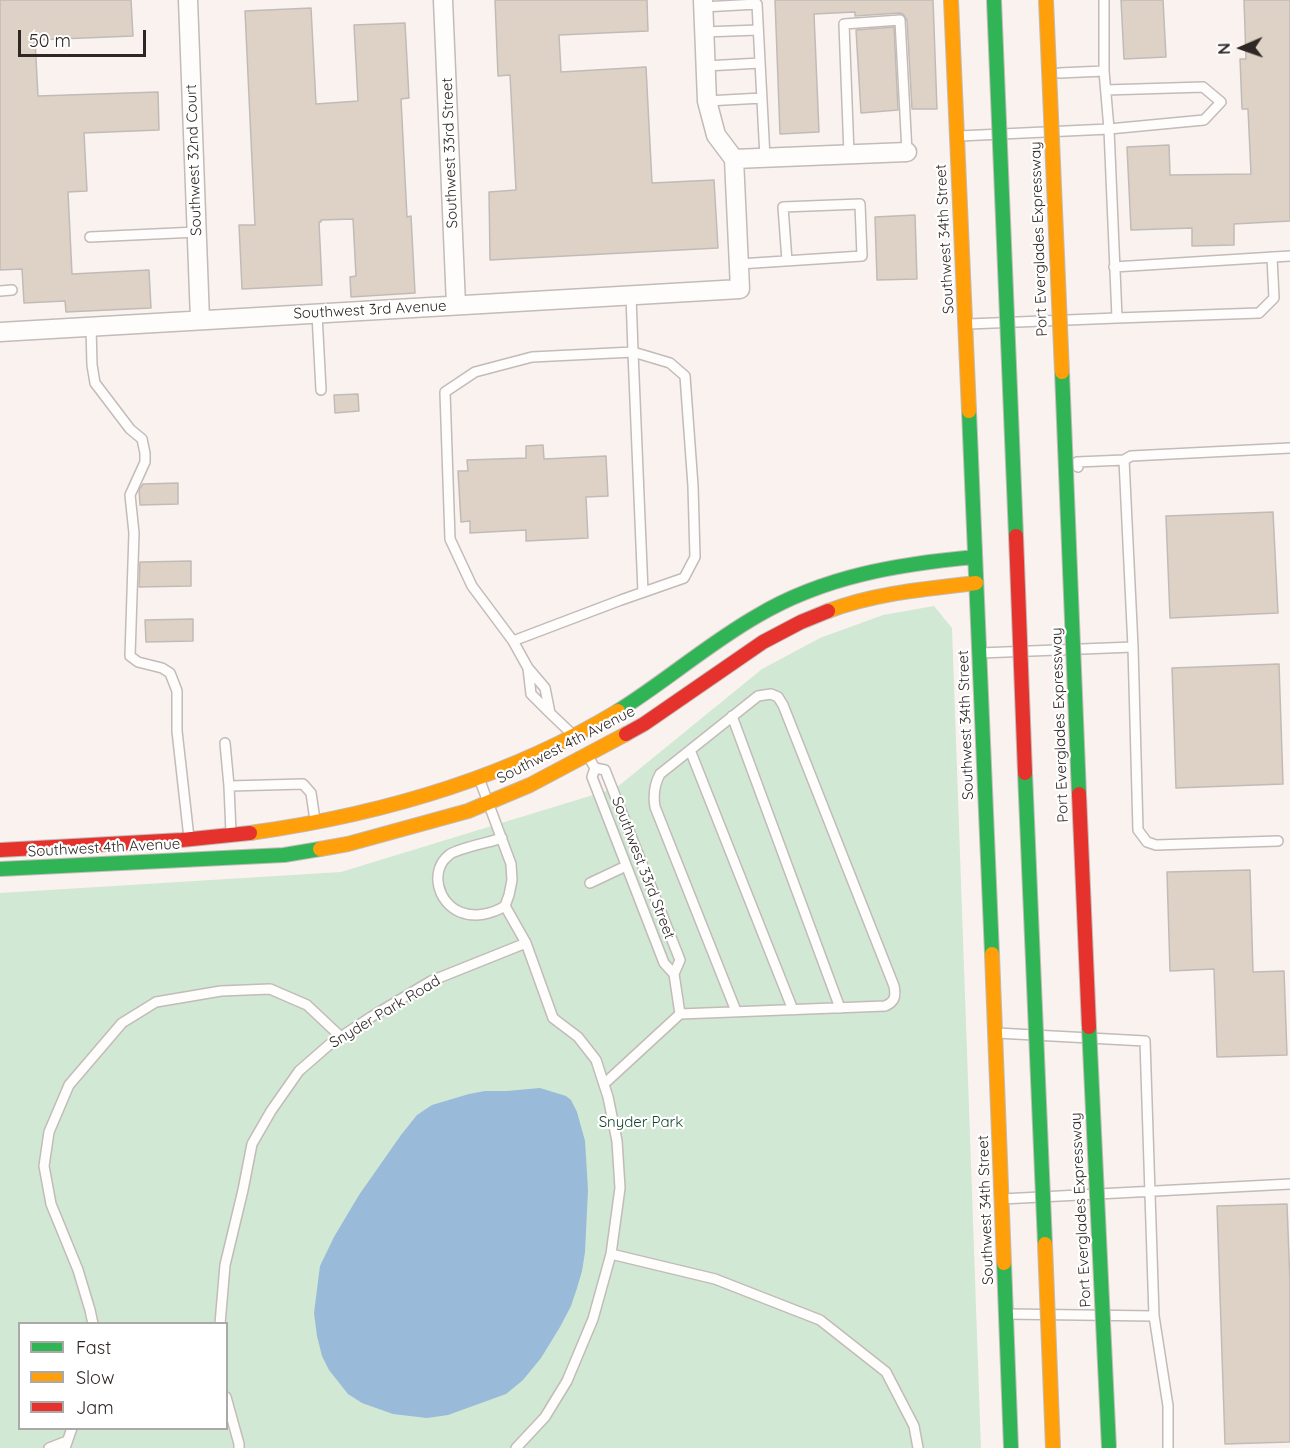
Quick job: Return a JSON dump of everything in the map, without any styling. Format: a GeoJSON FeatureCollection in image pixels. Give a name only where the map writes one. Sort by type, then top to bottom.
{"type":"FeatureCollection","features":[{"type":"Feature","properties":{"kind":"main road","name":"Southwest 34th Street"},"geometry":{"type":"LineString","coordinates":[[951,0],[980,652],[1011,1448]]}},
{"type":"Feature","properties":{"kind":"main road"},"geometry":{"type":"LineString","coordinates":[[994,0],[1053,1448]]}},
{"type":"Feature","properties":{"kind":"main road","name":"Port Everglades Expressway"},"geometry":{"type":"LineString","coordinates":[[1046,0],[1092,1100],[1109,1448]]}},
{"type":"Feature","properties":{"kind":"main road","name":"Southwest 4th Avenue"},"geometry":{"type":"LineString","coordinates":[[0,850],[231,835],[315,823],[424,797],[479,778],[574,736],[623,707],[751,620],[806,591],[865,572],[975,557]]}},
{"type":"Feature","properties":{"kind":"main road","name":"Southwest 4th Avenue"},"geometry":{"type":"LineString","coordinates":[[0,869],[284,855],[348,844],[400,831],[468,811],[530,785],[587,756],[645,724],[763,642],[801,622],[842,606],[899,592],[976,583]]}},
{"type":"Feature","properties":{"kind":"street","name":"Southwest 32nd Court"},"geometry":{"type":"LineString","coordinates":[[188,0],[200,320]]}},
{"type":"Feature","properties":{"kind":"street","name":"Southwest 33rd Street"},"geometry":{"type":"LineString","coordinates":[[443,0],[456,305]]}},
{"type":"Feature","properties":{"kind":"street"},"geometry":{"type":"LineString","coordinates":[[703,4],[707,101],[716,135],[734,159],[739,264]]}},
{"type":"Feature","properties":{"kind":"street"},"geometry":{"type":"LineString","coordinates":[[734,159],[907,152]]}},
{"type":"Feature","properties":{"kind":"street","name":"Southwest 3rd Avenue"},"geometry":{"type":"LineString","coordinates":[[0,332],[740,289],[739,264]]}},
{"type":"Feature","properties":{"kind":"lane"},"geometry":{"type":"LineString","coordinates":[[1104,0],[1104,71],[1109,129],[1117,318]]}},
{"type":"Feature","properties":{"kind":"lane"},"geometry":{"type":"LineString","coordinates":[[703,4],[758,4],[765,158]]}},
{"type":"Feature","properties":{"kind":"lane"},"geometry":{"type":"LineString","coordinates":[[849,154],[844,24],[900,20],[907,152]]}},
{"type":"Feature","properties":{"kind":"lane"},"geometry":{"type":"LineString","coordinates":[[704,32],[758,30]]}},
{"type":"Feature","properties":{"kind":"lane"},"geometry":{"type":"LineString","coordinates":[[706,66],[760,63]]}},
{"type":"Feature","properties":{"kind":"lane"},"geometry":{"type":"LineString","coordinates":[[1059,73],[1104,71]]}},
{"type":"Feature","properties":{"kind":"lane"},"geometry":{"type":"LineString","coordinates":[[957,136],[1109,129],[1204,120],[1221,102],[1203,87],[1106,90]]}},
{"type":"Feature","properties":{"kind":"lane"},"geometry":{"type":"LineString","coordinates":[[707,101],[762,98]]}},
{"type":"Feature","properties":{"kind":"lane"},"geometry":{"type":"LineString","coordinates":[[739,264],[787,261],[862,256],[860,204],[783,207],[787,261]]}},
{"type":"Feature","properties":{"kind":"lane"},"geometry":{"type":"LineString","coordinates":[[90,237],[197,232]]}},
{"type":"Feature","properties":{"kind":"lane"},"geometry":{"type":"LineString","coordinates":[[1114,267],[1290,256]]}},
{"type":"Feature","properties":{"kind":"lane"},"geometry":{"type":"LineString","coordinates":[[965,324],[1259,313],[1274,298],[1272,257]]}},
{"type":"Feature","properties":{"kind":"lane"},"geometry":{"type":"LineString","coordinates":[[0,291],[12,290]]}},
{"type":"Feature","properties":{"kind":"lane"},"geometry":{"type":"LineString","coordinates":[[631,295],[643,592]]}},
{"type":"Feature","properties":{"kind":"lane"},"geometry":{"type":"LineString","coordinates":[[317,314],[321,390]]}},
{"type":"Feature","properties":{"kind":"lane"},"geometry":{"type":"LineString","coordinates":[[91,327],[95,383],[130,429],[142,439],[145,453],[145,462],[130,495],[134,533],[130,656],[138,662],[162,668],[170,673],[177,691],[177,731],[189,839]]}},
{"type":"Feature","properties":{"kind":"lane"},"geometry":{"type":"LineString","coordinates":[[513,641],[684,578],[695,557],[693,486],[685,376],[670,363],[633,352],[532,357],[475,372],[445,392],[450,539],[472,586],[513,641],[528,668],[545,688],[550,713]]}},
{"type":"Feature","properties":{"kind":"lane"},"geometry":{"type":"LineString","coordinates":[[1078,473],[1077,462],[1124,460],[1131,456],[1290,448]]}},
{"type":"Feature","properties":{"kind":"lane"},"geometry":{"type":"LineString","coordinates":[[1124,460],[1133,647],[1138,830],[1147,842],[1156,845],[1278,841]]}},
{"type":"Feature","properties":{"kind":"lane"},"geometry":{"type":"LineString","coordinates":[[1084,637],[1084,649]]}},
{"type":"Feature","properties":{"kind":"lane"},"geometry":{"type":"LineString","coordinates":[[980,652],[1133,647]]}},
{"type":"Feature","properties":{"kind":"lane","name":"Southwest 33rd Street"},"geometry":{"type":"LineString","coordinates":[[528,668],[531,693],[574,736],[595,768],[605,770],[680,960],[674,974],[680,1014]]}},
{"type":"Feature","properties":{"kind":"lane"},"geometry":{"type":"LineString","coordinates":[[604,1084],[680,1014],[885,1006],[891,1004],[894,999],[896,993],[894,986],[783,705],[778,697],[771,694],[758,696],[660,774],[653,795],[655,807],[736,1011]]}},
{"type":"Feature","properties":{"kind":"lane"},"geometry":{"type":"LineString","coordinates":[[732,716],[840,1008]]}},
{"type":"Feature","properties":{"kind":"lane"},"geometry":{"type":"LineString","coordinates":[[225,742],[231,835]]}},
{"type":"Feature","properties":{"kind":"lane"},"geometry":{"type":"LineString","coordinates":[[690,750],[793,1010]]}},
{"type":"Feature","properties":{"kind":"lane","name":"Southwest 33rd Street"},"geometry":{"type":"LineString","coordinates":[[595,768],[592,777],[664,963],[674,974]]}},
{"type":"Feature","properties":{"kind":"lane"},"geometry":{"type":"LineString","coordinates":[[479,778],[502,838],[511,864],[512,879],[509,895],[504,906],[494,913],[480,915],[461,912],[448,904],[439,891],[437,878],[441,863],[450,853],[502,838]]}},
{"type":"Feature","properties":{"kind":"lane"},"geometry":{"type":"LineString","coordinates":[[229,786],[303,784],[311,794],[315,823]]}},
{"type":"Feature","properties":{"kind":"lane"},"geometry":{"type":"LineString","coordinates":[[590,883],[627,866]]}},
{"type":"Feature","properties":{"kind":"lane"},"geometry":{"type":"LineString","coordinates":[[504,906],[526,943],[553,1018],[578,1037],[596,1060],[608,1098],[617,1141],[620,1188],[611,1254],[593,1319],[567,1381],[545,1417],[516,1448]]}},
{"type":"Feature","properties":{"kind":"lane","name":"Snyder Park Road"},"geometry":{"type":"LineString","coordinates":[[220,1322],[225,1265],[252,1144],[271,1111],[299,1071],[341,1036],[431,981],[526,943]]}},
{"type":"Feature","properties":{"kind":"lane"},"geometry":{"type":"LineString","coordinates":[[93,1322],[78,1270],[51,1204],[44,1166],[49,1132],[69,1085],[122,1023],[156,1002],[221,991],[270,989],[307,1005],[341,1036]]}},
{"type":"Feature","properties":{"kind":"lane"},"geometry":{"type":"LineString","coordinates":[[995,1033],[1145,1041],[1154,1316],[1168,1406],[1168,1448]]}},
{"type":"Feature","properties":{"kind":"lane"},"geometry":{"type":"LineString","coordinates":[[1002,1199],[1290,1184]]}},
{"type":"Feature","properties":{"kind":"lane"},"geometry":{"type":"LineString","coordinates":[[611,1254],[715,1279],[820,1320],[886,1372],[914,1426],[918,1448]]}},
{"type":"Feature","properties":{"kind":"lane"},"geometry":{"type":"LineString","coordinates":[[1006,1314],[1154,1316]]}},
{"type":"Feature","properties":{"kind":"lane"},"geometry":{"type":"LineString","coordinates":[[228,1406],[239,1448]]}},
{"type":"Feature","properties":{"kind":"lane"},"geometry":{"type":"LineString","coordinates":[[49,1448],[66,1444]]}},
{"type":"Feature","properties":{"kind":"green space","name":"Snyder Park"},"geometry":{"type":"Polygon","coordinates":[[[934,606],[952,628],[981,1448],[0,1448],[0,893],[341,872],[616,788],[762,669],[820,638],[883,615],[934,606]]]}},
{"type":"Feature","properties":{"kind":"water"},"geometry":{"type":"Polygon","coordinates":[[[540,1088],[566,1096],[571,1100],[577,1112],[585,1141],[588,1190],[585,1252],[582,1271],[571,1306],[560,1327],[541,1358],[523,1380],[506,1394],[448,1415],[427,1418],[393,1414],[362,1403],[348,1394],[329,1370],[322,1356],[317,1336],[314,1313],[320,1266],[334,1237],[359,1195],[417,1115],[432,1105],[469,1094],[540,1088]]]}},
{"type":"Feature","properties":{"kind":"building"},"geometry":{"type":"Polygon","coordinates":[[[0,0],[131,0],[133,36],[35,40],[38,96],[158,92],[159,130],[84,133],[87,191],[68,192],[72,274],[149,270],[151,308],[66,312],[65,301],[24,303],[22,269],[0,270],[0,0]]]}},
{"type":"Feature","properties":{"kind":"building"},"geometry":{"type":"Polygon","coordinates":[[[495,0],[647,0],[648,31],[559,35],[561,72],[646,67],[652,183],[714,180],[718,248],[490,260],[489,192],[516,190],[510,75],[498,76],[495,0]]]}},
{"type":"Feature","properties":{"kind":"building"},"geometry":{"type":"Polygon","coordinates":[[[775,0],[933,0],[937,109],[912,109],[907,20],[903,14],[855,16],[855,12],[814,14],[819,132],[780,134],[775,0]]]}},
{"type":"Feature","properties":{"kind":"building"},"geometry":{"type":"Polygon","coordinates":[[[1121,0],[1163,0],[1166,57],[1124,59],[1121,0]]]}},
{"type":"Feature","properties":{"kind":"building"},"geometry":{"type":"Polygon","coordinates":[[[1244,0],[1290,0],[1290,221],[1234,224],[1234,245],[1192,246],[1192,228],[1131,230],[1127,147],[1169,145],[1170,175],[1251,174],[1248,109],[1242,109],[1240,59],[1246,59],[1244,0]]]}},
{"type":"Feature","properties":{"kind":"building"},"geometry":{"type":"Polygon","coordinates":[[[311,8],[316,104],[358,101],[354,25],[405,23],[409,98],[401,99],[407,217],[411,216],[415,293],[351,297],[350,277],[356,276],[353,219],[321,220],[319,222],[322,285],[242,289],[239,225],[255,225],[245,11],[311,8]]]}},
{"type":"Feature","properties":{"kind":"building"},"geometry":{"type":"Polygon","coordinates":[[[894,27],[898,110],[861,113],[856,30],[894,27]]]}},
{"type":"Feature","properties":{"kind":"building"},"geometry":{"type":"Polygon","coordinates":[[[915,215],[917,279],[877,280],[875,217],[915,215]]]}},
{"type":"Feature","properties":{"kind":"building"},"geometry":{"type":"Polygon","coordinates":[[[358,394],[359,411],[335,413],[334,395],[358,394]]]}},
{"type":"Feature","properties":{"kind":"building"},"geometry":{"type":"Polygon","coordinates":[[[543,445],[544,459],[606,456],[608,496],[586,497],[588,538],[526,541],[526,530],[470,533],[470,521],[461,522],[458,471],[468,471],[467,460],[526,458],[526,446],[543,445]]]}},
{"type":"Feature","properties":{"kind":"building"},"geometry":{"type":"Polygon","coordinates":[[[178,483],[178,504],[140,505],[139,490],[143,484],[178,483]]]}},
{"type":"Feature","properties":{"kind":"building"},"geometry":{"type":"Polygon","coordinates":[[[1273,512],[1278,613],[1170,618],[1166,516],[1273,512]]]}},
{"type":"Feature","properties":{"kind":"building"},"geometry":{"type":"Polygon","coordinates":[[[191,561],[191,586],[139,587],[140,562],[191,561]]]}},
{"type":"Feature","properties":{"kind":"building"},"geometry":{"type":"Polygon","coordinates":[[[193,619],[193,641],[146,642],[145,620],[193,619]]]}},
{"type":"Feature","properties":{"kind":"building"},"geometry":{"type":"Polygon","coordinates":[[[1279,664],[1283,784],[1176,788],[1172,668],[1279,664]]]}},
{"type":"Feature","properties":{"kind":"building"},"geometry":{"type":"Polygon","coordinates":[[[1250,870],[1253,972],[1284,971],[1287,1055],[1217,1057],[1214,969],[1170,971],[1167,872],[1250,870]]]}},
{"type":"Feature","properties":{"kind":"building"},"geometry":{"type":"Polygon","coordinates":[[[1287,1204],[1290,1283],[1290,1442],[1225,1444],[1217,1206],[1287,1204]]]}},
{"type":"Feature","properties":{"kind":"traffic: fast"},"geometry":{"type":"LineString","coordinates":[[994,0],[1016,536]]}},
{"type":"Feature","properties":{"kind":"traffic: fast"},"geometry":{"type":"LineString","coordinates":[[1062,372],[1079,794]]}},
{"type":"Feature","properties":{"kind":"traffic: fast"},"geometry":{"type":"LineString","coordinates":[[969,411],[992,954]]}},
{"type":"Feature","properties":{"kind":"traffic: fast"},"geometry":{"type":"LineString","coordinates":[[618,711],[704,650],[782,602],[863,574],[890,568],[975,557]]}},
{"type":"Feature","properties":{"kind":"traffic: fast"},"geometry":{"type":"LineString","coordinates":[[1025,773],[1045,1244]]}},
{"type":"Feature","properties":{"kind":"traffic: fast"},"geometry":{"type":"LineString","coordinates":[[0,869],[284,855],[320,849]]}},
{"type":"Feature","properties":{"kind":"traffic: fast"},"geometry":{"type":"LineString","coordinates":[[1089,1027],[1109,1448]]}},
{"type":"Feature","properties":{"kind":"traffic: fast"},"geometry":{"type":"LineString","coordinates":[[1004,1263],[1011,1448]]}},
{"type":"Feature","properties":{"kind":"traffic: slow"},"geometry":{"type":"LineString","coordinates":[[951,0],[969,411]]}},
{"type":"Feature","properties":{"kind":"traffic: slow"},"geometry":{"type":"LineString","coordinates":[[1046,0],[1062,372]]}},
{"type":"Feature","properties":{"kind":"traffic: slow"},"geometry":{"type":"LineString","coordinates":[[828,611],[882,596],[976,583]]}},
{"type":"Feature","properties":{"kind":"traffic: slow"},"geometry":{"type":"LineString","coordinates":[[250,833],[346,816],[440,791],[531,756],[618,711]]}},
{"type":"Feature","properties":{"kind":"traffic: slow"},"geometry":{"type":"LineString","coordinates":[[320,849],[348,844],[468,811],[530,785],[626,734]]}},
{"type":"Feature","properties":{"kind":"traffic: slow"},"geometry":{"type":"LineString","coordinates":[[992,954],[1004,1263]]}},
{"type":"Feature","properties":{"kind":"traffic: slow"},"geometry":{"type":"LineString","coordinates":[[1045,1244],[1053,1448]]}},
{"type":"Feature","properties":{"kind":"traffic: jam"},"geometry":{"type":"LineString","coordinates":[[1016,536],[1025,773]]}},
{"type":"Feature","properties":{"kind":"traffic: jam"},"geometry":{"type":"LineString","coordinates":[[626,734],[763,642],[828,611]]}},
{"type":"Feature","properties":{"kind":"traffic: jam"},"geometry":{"type":"LineString","coordinates":[[1079,794],[1089,1027]]}},
{"type":"Feature","properties":{"kind":"traffic: jam"},"geometry":{"type":"LineString","coordinates":[[0,850],[182,840],[250,833]]}}]}
